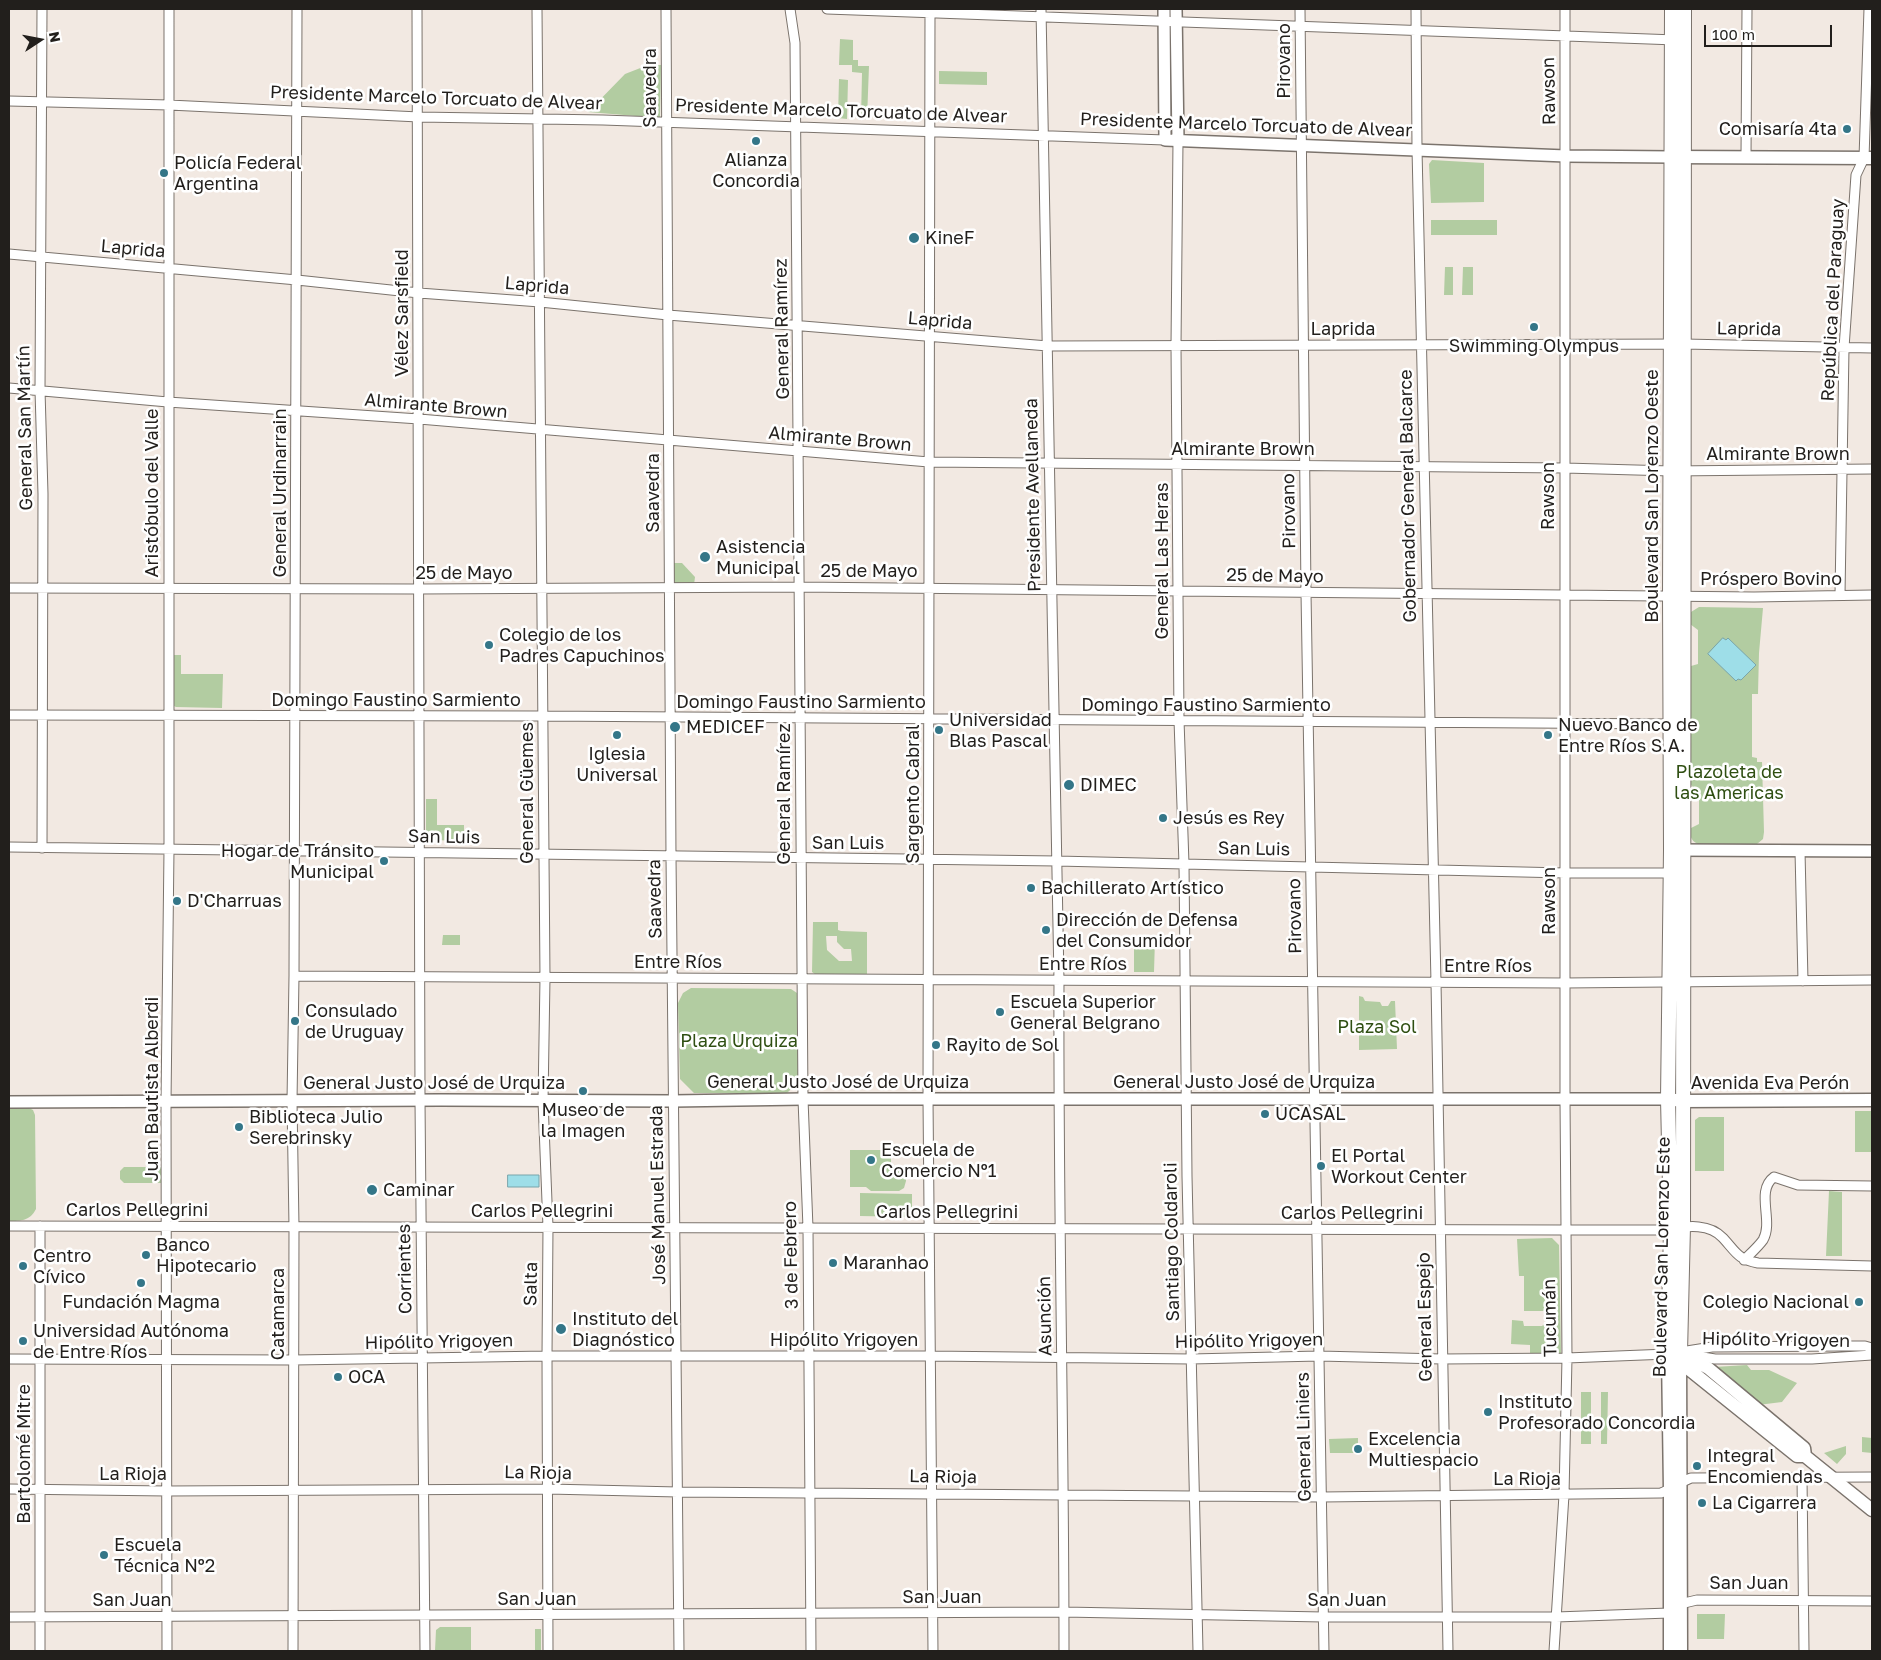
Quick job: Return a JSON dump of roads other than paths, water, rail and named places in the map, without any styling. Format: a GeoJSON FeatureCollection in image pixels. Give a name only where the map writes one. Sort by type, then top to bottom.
{"type":"FeatureCollection","features":[{"type":"Feature","properties":{"kind":"main road","name":"Boulevard San Lorenzo Oeste"},"geometry":{"type":"LineString","coordinates":[[1672,9],[1678,40],[1677,724],[1679,854],[1675,983]]}},
{"type":"Feature","properties":{"kind":"main road","name":"Boulevard San Lorenzo Oeste"},"geometry":{"type":"LineString","coordinates":[[1678,40],[1684,9]]}},
{"type":"Feature","properties":{"kind":"main road"},"geometry":{"type":"LineString","coordinates":[[1678,157],[1868,158]]}},
{"type":"Feature","properties":{"kind":"main road","name":"Boulevard San Lorenzo Oeste"},"geometry":{"type":"LineString","coordinates":[[1675,983],[1671,874],[1679,854]]}},
{"type":"Feature","properties":{"kind":"main road","name":"Boulevard San Lorenzo Este"},"geometry":{"type":"LineString","coordinates":[[1670,1651],[1669,1613],[1675,1486],[1677,1228],[1675,983]]}},
{"type":"Feature","properties":{"kind":"main road","name":"Avenida Eva Perón"},"geometry":{"type":"LineString","coordinates":[[1675,1100],[1872,1100]]}},
{"type":"Feature","properties":{"kind":"main road"},"geometry":{"type":"LineString","coordinates":[[1676,1356],[1708,1368],[1804,1448],[1805,1456],[1872,1510]]}},
{"type":"Feature","properties":{"kind":"main road","name":"Boulevard San Lorenzo Este"},"geometry":{"type":"LineString","coordinates":[[1675,1486],[1681,1651]]}},
{"type":"Feature","properties":{"kind":"street","name":"General San Martín"},"geometry":{"type":"LineString","coordinates":[[42,9],[40,390],[43,588],[42,848]]}},
{"type":"Feature","properties":{"kind":"street","name":"Aristóbulo del Valle"},"geometry":{"type":"LineString","coordinates":[[169,9],[169,976]]}},
{"type":"Feature","properties":{"kind":"street","name":"General Urdinarrain"},"geometry":{"type":"LineString","coordinates":[[294,976],[297,9]]}},
{"type":"Feature","properties":{"kind":"street","name":"Vélez Sarsfield"},"geometry":{"type":"LineString","coordinates":[[417,9],[419,117],[418,716],[420,977]]}},
{"type":"Feature","properties":{"kind":"street","name":"General Güemes"},"geometry":{"type":"LineString","coordinates":[[537,9],[541,431],[540,588],[545,978]]}},
{"type":"Feature","properties":{"kind":"street","name":"Saavedra"},"geometry":{"type":"LineString","coordinates":[[666,9],[672,978]]}},
{"type":"Feature","properties":{"kind":"street","name":"General Ramírez"},"geometry":{"type":"LineString","coordinates":[[790,9],[796,42],[803,979]]}},
{"type":"Feature","properties":{"kind":"street"},"geometry":{"type":"LineString","coordinates":[[827,9],[1041,13],[1170,22],[1678,40]]}},
{"type":"Feature","properties":{"kind":"street"},"geometry":{"type":"LineString","coordinates":[[1164,9],[1170,22],[1178,141]]}},
{"type":"Feature","properties":{"kind":"street"},"geometry":{"type":"LineString","coordinates":[[1165,140],[1170,22],[1176,9]]}},
{"type":"Feature","properties":{"kind":"street","name":"Pirovano"},"geometry":{"type":"LineString","coordinates":[[1300,9],[1306,593],[1313,982]]}},
{"type":"Feature","properties":{"kind":"street","name":"Gobernador General Balcarce"},"geometry":{"type":"LineString","coordinates":[[1416,9],[1421,345],[1436,982]]}},
{"type":"Feature","properties":{"kind":"street","name":"Rawson"},"geometry":{"type":"LineString","coordinates":[[1565,9],[1565,983]]}},
{"type":"Feature","properties":{"kind":"street"},"geometry":{"type":"LineString","coordinates":[[1746,156],[1748,9]]}},
{"type":"Feature","properties":{"kind":"street","name":"República del Paraguay"},"geometry":{"type":"LineString","coordinates":[[1840,595],[1844,348],[1856,175],[1868,158],[1869,9]]}},
{"type":"Feature","properties":{"kind":"street","name":"Sargento Cabral"},"geometry":{"type":"LineString","coordinates":[[930,11],[928,1099],[933,1651]]}},
{"type":"Feature","properties":{"kind":"street","name":"Presidente Avellaneda"},"geometry":{"type":"LineString","coordinates":[[1041,13],[1059,980]]}},
{"type":"Feature","properties":{"kind":"street","name":"Presidente Marcelo Torcuato de Alvear"},"geometry":{"type":"LineString","coordinates":[[9,101],[169,105],[419,117],[539,119],[1165,140],[1566,156],[1678,157]]}},
{"type":"Feature","properties":{"kind":"street","name":"General Las Heras"},"geometry":{"type":"LineString","coordinates":[[1178,141],[1176,346],[1179,720],[1184,864],[1185,981]]}},
{"type":"Feature","properties":{"kind":"street","name":"Laprida"},"geometry":{"type":"LineString","coordinates":[[9,254],[419,293],[1048,346],[1678,344],[1872,348]]}},
{"type":"Feature","properties":{"kind":"street","name":"Almirante Brown"},"geometry":{"type":"LineString","coordinates":[[9,388],[296,412],[419,419],[541,431],[929,462],[1050,465],[1564,468],[1678,471],[1872,469]]}},
{"type":"Feature","properties":{"kind":"street","name":"25 de Mayo"},"geometry":{"type":"LineString","coordinates":[[9,588],[418,589],[799,587],[1677,595]]}},
{"type":"Feature","properties":{"kind":"street","name":"Próspero Bovino"},"geometry":{"type":"LineString","coordinates":[[1677,595],[1754,597],[1872,595]]}},
{"type":"Feature","properties":{"kind":"street","name":"Domingo Faustino Sarmiento"},"geometry":{"type":"LineString","coordinates":[[9,715],[543,716],[1677,724]]}},
{"type":"Feature","properties":{"kind":"street","name":"San Luis"},"geometry":{"type":"LineString","coordinates":[[9,847],[1057,861],[1671,874]]}},
{"type":"Feature","properties":{"kind":"street"},"geometry":{"type":"LineString","coordinates":[[1679,854],[1872,850]]}},
{"type":"Feature","properties":{"kind":"street"},"geometry":{"type":"LineString","coordinates":[[1800,851],[1803,981]]}},
{"type":"Feature","properties":{"kind":"street","name":"Juan Bautista Alberdi"},"geometry":{"type":"LineString","coordinates":[[167,1651],[166,1102],[169,976]]}},
{"type":"Feature","properties":{"kind":"street","name":"Entre Ríos"},"geometry":{"type":"LineString","coordinates":[[294,976],[1565,983],[1872,980]]}},
{"type":"Feature","properties":{"kind":"street","name":"Catamarca"},"geometry":{"type":"LineString","coordinates":[[293,1651],[294,1227],[292,1101],[294,976]]}},
{"type":"Feature","properties":{"kind":"street","name":"Corrientes"},"geometry":{"type":"LineString","coordinates":[[420,977],[425,1651]]}},
{"type":"Feature","properties":{"kind":"street","name":"Salta"},"geometry":{"type":"LineString","coordinates":[[545,978],[543,1101],[548,1227],[548,1651]]}},
{"type":"Feature","properties":{"kind":"street","name":"José Manuel Estrada"},"geometry":{"type":"LineString","coordinates":[[672,978],[680,1651]]}},
{"type":"Feature","properties":{"kind":"street","name":"3 de Febrero"},"geometry":{"type":"LineString","coordinates":[[803,979],[803,1099],[808,1228],[811,1651]]}},
{"type":"Feature","properties":{"kind":"street","name":"Asunción"},"geometry":{"type":"LineString","coordinates":[[1059,980],[1058,1100],[1064,1495],[1064,1651]]}},
{"type":"Feature","properties":{"kind":"street","name":"Santiago Coldaroli"},"geometry":{"type":"LineString","coordinates":[[1185,981],[1188,1229],[1198,1651]]}},
{"type":"Feature","properties":{"kind":"street","name":"General Liniers"},"geometry":{"type":"LineString","coordinates":[[1313,982],[1324,1651]]}},
{"type":"Feature","properties":{"kind":"street","name":"General Espejo"},"geometry":{"type":"LineString","coordinates":[[1436,982],[1448,1651]]}},
{"type":"Feature","properties":{"kind":"street","name":"Tucumán"},"geometry":{"type":"LineString","coordinates":[[1554,1651],[1564,1495],[1567,1358],[1564,1099],[1565,983]]}},
{"type":"Feature","properties":{"kind":"street","name":"General Justo José de Urquiza"},"geometry":{"type":"LineString","coordinates":[[9,1102],[673,1101],[803,1099],[1675,1100]]}},
{"type":"Feature","properties":{"kind":"street"},"geometry":{"type":"LineString","coordinates":[[1744,1260],[1763,1240],[1766,1230],[1766,1188],[1769,1181],[1774,1177],[1798,1185],[1872,1186]]}},
{"type":"Feature","properties":{"kind":"street","name":"Carlos Pellegrini"},"geometry":{"type":"LineString","coordinates":[[9,1226],[1440,1230],[1709,1228],[1722,1237],[1736,1254],[1744,1260]]}},
{"type":"Feature","properties":{"kind":"street","name":"Bartolomé Mitre"},"geometry":{"type":"LineString","coordinates":[[40,1226],[40,1651]]}},
{"type":"Feature","properties":{"kind":"street"},"geometry":{"type":"LineString","coordinates":[[1744,1260],[1758,1263],[1872,1266]]}},
{"type":"Feature","properties":{"kind":"street","name":"Hipólito Yrigoyen"},"geometry":{"type":"LineString","coordinates":[[1676,1356],[1712,1347],[1865,1346],[1872,1348]]}},
{"type":"Feature","properties":{"kind":"street","name":"Hipólito Yrigoyen"},"geometry":{"type":"LineString","coordinates":[[9,1359],[294,1360],[547,1356],[930,1356],[1191,1359],[1319,1356],[1442,1359],[1676,1356],[1715,1359],[1812,1360],[1872,1355]]}},
{"type":"Feature","properties":{"kind":"street"},"geometry":{"type":"LineString","coordinates":[[1802,1477],[1804,1651]]}},
{"type":"Feature","properties":{"kind":"street","name":"La Rioja"},"geometry":{"type":"LineString","coordinates":[[9,1489],[167,1491],[424,1488],[1322,1497],[1661,1493],[1690,1478],[1872,1477]]}},
{"type":"Feature","properties":{"kind":"street","name":"San Juan"},"geometry":{"type":"LineString","coordinates":[[1680,1604],[1697,1600],[1872,1600]]}},
{"type":"Feature","properties":{"kind":"street"},"geometry":{"type":"LineString","coordinates":[[1669,1613],[1680,1604]]}},
{"type":"Feature","properties":{"kind":"street","name":"San Juan"},"geometry":{"type":"LineString","coordinates":[[9,1617],[1064,1612],[1197,1615],[1556,1617],[1669,1613]]}},
{"type":"Feature","properties":{"kind":"water"},"geometry":{"type":"Polygon","coordinates":[[[1723,638],[1726,640],[1728,638],[1756,665],[1741,680],[1738,679],[1736,681],[1708,654],[1723,638]]]}},
{"type":"Feature","properties":{"kind":"water"},"geometry":{"type":"Polygon","coordinates":[[[508,1175],[539,1175],[539,1187],[508,1187],[508,1175]]]}},
{"type":"Feature","properties":{"kind":"place","name":"Comisaría 4ta"},"geometry":{"type":"Point","coordinates":[1847,129]}},
{"type":"Feature","properties":{"kind":"place","name":"Alianza Concordia"},"geometry":{"type":"Point","coordinates":[756,141]}},
{"type":"Feature","properties":{"kind":"place","name":"Policía Federal Argentina"},"geometry":{"type":"Point","coordinates":[164,173]}},
{"type":"Feature","properties":{"kind":"place","name":"KineF"},"geometry":{"type":"Point","coordinates":[914,238]}},
{"type":"Feature","properties":{"kind":"place","name":"Swimming Olympus"},"geometry":{"type":"Point","coordinates":[1534,327]}},
{"type":"Feature","properties":{"kind":"place","name":"Asistencia Municipal"},"geometry":{"type":"Point","coordinates":[705,557]}},
{"type":"Feature","properties":{"kind":"place","name":"Colegio de los Padres Capuchinos"},"geometry":{"type":"Point","coordinates":[489,645]}},
{"type":"Feature","properties":{"kind":"place","name":"MEDICEF"},"geometry":{"type":"Point","coordinates":[675,727]}},
{"type":"Feature","properties":{"kind":"place","name":"Universidad Blas Pascal"},"geometry":{"type":"Point","coordinates":[939,730]}},
{"type":"Feature","properties":{"kind":"place","name":"Iglesia Universal"},"geometry":{"type":"Point","coordinates":[617,735]}},
{"type":"Feature","properties":{"kind":"place","name":"Nuevo Banco de Entre Ríos S.A."},"geometry":{"type":"Point","coordinates":[1548,735]}},
{"type":"Feature","properties":{"kind":"place","name":"DIMEC"},"geometry":{"type":"Point","coordinates":[1069,785]}},
{"type":"Feature","properties":{"kind":"place","name":"Jesús es Rey"},"geometry":{"type":"Point","coordinates":[1163,818]}},
{"type":"Feature","properties":{"kind":"place","name":"Hogar de Tránsito Municipal"},"geometry":{"type":"Point","coordinates":[384,861]}},
{"type":"Feature","properties":{"kind":"place","name":"Bachillerato Artístico"},"geometry":{"type":"Point","coordinates":[1031,888]}},
{"type":"Feature","properties":{"kind":"place","name":"D'Charruas"},"geometry":{"type":"Point","coordinates":[177,901]}},
{"type":"Feature","properties":{"kind":"place","name":"Dirección de Defensa del Consumidor"},"geometry":{"type":"Point","coordinates":[1046,930]}},
{"type":"Feature","properties":{"kind":"place","name":"Escuela Superior General Belgrano"},"geometry":{"type":"Point","coordinates":[1000,1012]}},
{"type":"Feature","properties":{"kind":"place","name":"Consulado de Uruguay"},"geometry":{"type":"Point","coordinates":[295,1021]}},
{"type":"Feature","properties":{"kind":"place","name":"Rayito de Sol"},"geometry":{"type":"Point","coordinates":[936,1045]}},
{"type":"Feature","properties":{"kind":"place","name":"Museo de la Imagen"},"geometry":{"type":"Point","coordinates":[583,1091]}},
{"type":"Feature","properties":{"kind":"place","name":"UCASAL"},"geometry":{"type":"Point","coordinates":[1265,1114]}},
{"type":"Feature","properties":{"kind":"place","name":"Biblioteca Julio Serebrinsky"},"geometry":{"type":"Point","coordinates":[239,1127]}},
{"type":"Feature","properties":{"kind":"place","name":"Escuela de Comercio Nº1"},"geometry":{"type":"Point","coordinates":[871,1160]}},
{"type":"Feature","properties":{"kind":"place","name":"El Portal Workout Center"},"geometry":{"type":"Point","coordinates":[1321,1166]}},
{"type":"Feature","properties":{"kind":"place","name":"Caminar"},"geometry":{"type":"Point","coordinates":[372,1190]}},
{"type":"Feature","properties":{"kind":"place","name":"Banco Hipotecario"},"geometry":{"type":"Point","coordinates":[146,1255]}},
{"type":"Feature","properties":{"kind":"place","name":"Maranhao"},"geometry":{"type":"Point","coordinates":[833,1263]}},
{"type":"Feature","properties":{"kind":"place","name":"Centro Cívico"},"geometry":{"type":"Point","coordinates":[23,1266]}},
{"type":"Feature","properties":{"kind":"place","name":"Fundación Magma"},"geometry":{"type":"Point","coordinates":[141,1283]}},
{"type":"Feature","properties":{"kind":"place","name":"Colegio Nacional"},"geometry":{"type":"Point","coordinates":[1859,1302]}},
{"type":"Feature","properties":{"kind":"place","name":"Instituto del Diagnóstico"},"geometry":{"type":"Point","coordinates":[561,1329]}},
{"type":"Feature","properties":{"kind":"place","name":"Universidad Autónoma de Entre Ríos"},"geometry":{"type":"Point","coordinates":[23,1341]}},
{"type":"Feature","properties":{"kind":"place","name":"OCA"},"geometry":{"type":"Point","coordinates":[338,1377]}},
{"type":"Feature","properties":{"kind":"place","name":"Instituto Profesorado Concordia"},"geometry":{"type":"Point","coordinates":[1488,1412]}},
{"type":"Feature","properties":{"kind":"place","name":"Excelencia Multiespacio"},"geometry":{"type":"Point","coordinates":[1358,1449]}},
{"type":"Feature","properties":{"kind":"place","name":"Integral Encomiendas"},"geometry":{"type":"Point","coordinates":[1697,1466]}},
{"type":"Feature","properties":{"kind":"place","name":"La Cigarrera"},"geometry":{"type":"Point","coordinates":[1702,1503]}},
{"type":"Feature","properties":{"kind":"place","name":"Escuela Técnica Nº2"},"geometry":{"type":"Point","coordinates":[104,1555]}},
{"type":"Feature","properties":{"kind":"park label","name":"Plazoleta de las Americas"},"geometry":{"type":"Point","coordinates":[1729,782]}},
{"type":"Feature","properties":{"kind":"park label","name":"Plaza Sol"},"geometry":{"type":"Point","coordinates":[1377,1027]}},
{"type":"Feature","properties":{"kind":"park label","name":"Plaza Urquiza"},"geometry":{"type":"Point","coordinates":[739,1041]}}]}
